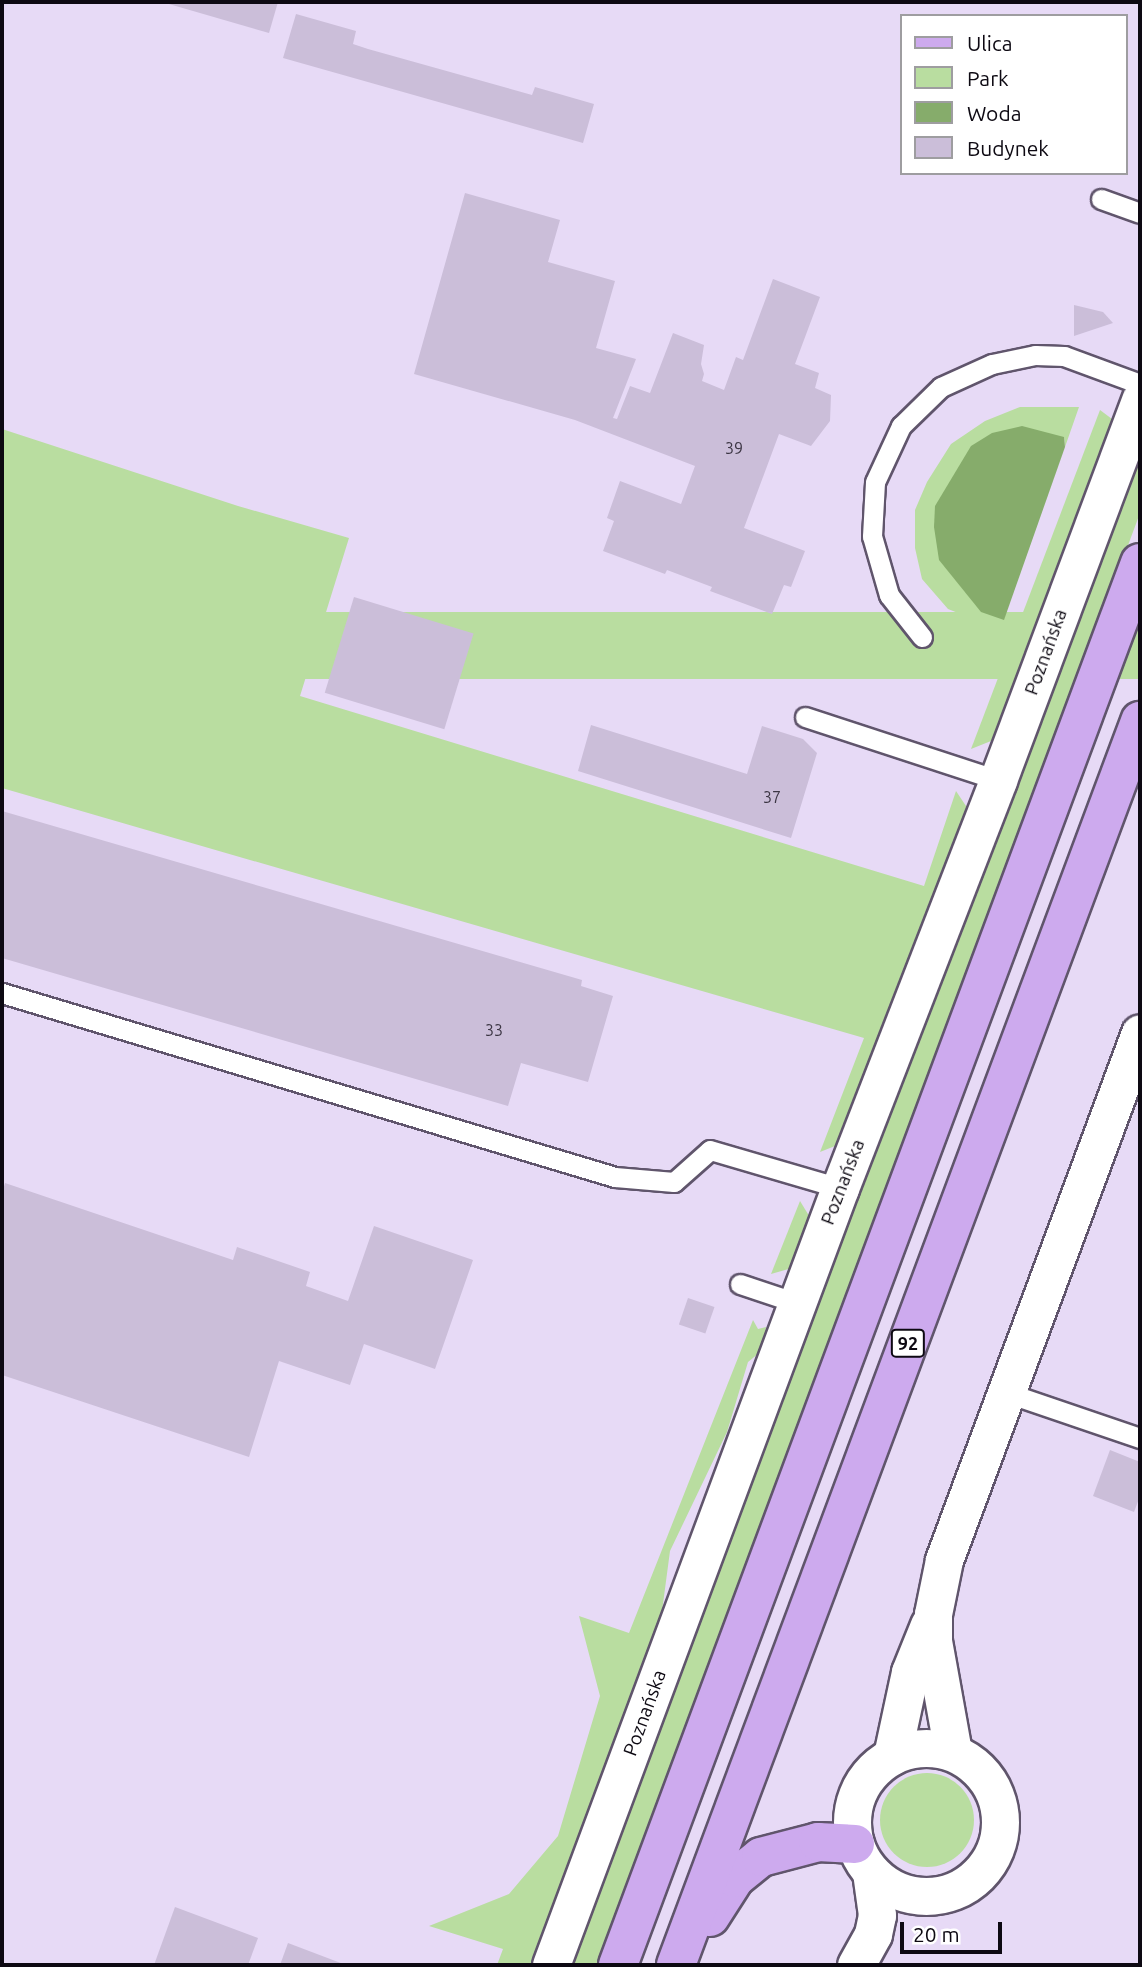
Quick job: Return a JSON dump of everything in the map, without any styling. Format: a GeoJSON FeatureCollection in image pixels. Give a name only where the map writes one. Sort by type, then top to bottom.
{"type":"FeatureCollection","features":[{"type":"Feature","properties":{"kind":"main road"},"geometry":{"type":"LineString","coordinates":[[618,1965],[1140,563]]}},
{"type":"Feature","properties":{"kind":"main road","name":"92"},"geometry":{"type":"LineString","coordinates":[[676,1965],[1140,721]]}},
{"type":"Feature","properties":{"kind":"main road"},"geometry":{"type":"LineString","coordinates":[[683,1965],[722,1895],[748,1865],[778,1850],[834,1840],[863,1858]]}},
{"type":"Feature","properties":{"kind":"street","name":"Poznańska"},"geometry":{"type":"LineString","coordinates":[[551,1965],[840,1188],[998,780],[1140,400]]}},
{"type":"Feature","properties":{"kind":"street"},"geometry":{"type":"LineString","coordinates":[[892,1756],[910,1672],[933,1614],[944,1560],[1140,1033]]}},
{"type":"Feature","properties":{"kind":"street"},"geometry":{"type":"LineString","coordinates":[[933,1614],[936,1669],[953,1752]]}},
{"type":"Feature","properties":{"kind":"street"},"geometry":{"type":"LineString","coordinates":[[856,1965],[873,1934],[877,1915],[852,1818],[858,1793],[872,1771],[892,1756],[912,1749],[932,1748],[953,1752],[975,1766],[992,1787],[1000,1813],[999,1840],[988,1864],[969,1883],[944,1895],[918,1896],[892,1889],[863,1858]]}},
{"type":"Feature","properties":{"kind":"lane"},"geometry":{"type":"LineString","coordinates":[[1101,199],[1140,213]]}},
{"type":"Feature","properties":{"kind":"lane"},"geometry":{"type":"LineString","coordinates":[[922,637],[889,595],[872,536],[875,482],[901,426],[941,387],[992,364],[1035,355],[1064,356],[1140,384]]}},
{"type":"Feature","properties":{"kind":"lane"},"geometry":{"type":"LineString","coordinates":[[805,717],[998,780]]}},
{"type":"Feature","properties":{"kind":"lane"},"geometry":{"type":"LineString","coordinates":[[2,993],[615,1177],[674,1182],[710,1150],[840,1188]]}},
{"type":"Feature","properties":{"kind":"lane"},"geometry":{"type":"LineString","coordinates":[[740,1284],[797,1303]]}},
{"type":"Feature","properties":{"kind":"lane"},"geometry":{"type":"LineString","coordinates":[[1005,1392],[1140,1438]]}},
{"type":"Feature","properties":{"kind":"green space"},"geometry":{"type":"Polygon","coordinates":[[[1020,407],[1079,407],[1065,447],[1064,437],[981,612],[1004,620],[1001,630],[948,609],[922,579],[915,548],[915,510],[927,482],[951,444],[985,421],[1020,407]]]}},
{"type":"Feature","properties":{"kind":"green space"},"geometry":{"type":"Polygon","coordinates":[[[1100,410],[1112,419],[1112,440],[1000,728],[991,741],[971,749],[1100,410]]]}},
{"type":"Feature","properties":{"kind":"green space"},"geometry":{"type":"Polygon","coordinates":[[[2,429],[238,506],[349,538],[300,696],[924,886],[956,791],[966,806],[970,822],[945,865],[835,1146],[820,1152],[864,1038],[2,788],[2,429]]]}},
{"type":"Feature","properties":{"kind":"green space"},"geometry":{"type":"Polygon","coordinates":[[[1140,452],[1140,513],[601,1965],[566,1965],[1047,681],[1140,452]]]}},
{"type":"Feature","properties":{"kind":"green space"},"geometry":{"type":"Polygon","coordinates":[[[2,612],[1140,612],[1140,679],[2,679],[2,612]]]}},
{"type":"Feature","properties":{"kind":"green space"},"geometry":{"type":"Polygon","coordinates":[[[800,1201],[811,1219],[792,1268],[771,1274],[800,1201]]]}},
{"type":"Feature","properties":{"kind":"green space"},"geometry":{"type":"Polygon","coordinates":[[[753,1320],[758,1329],[766,1327],[764,1349],[748,1362],[727,1432],[670,1551],[659,1634],[537,1965],[497,1965],[503,1949],[429,1926],[509,1894],[558,1836],[600,1696],[579,1616],[629,1633],[753,1320]]]}},
{"type":"Feature","properties":{"kind":"green space"},"geometry":{"type":"Polygon","coordinates":[[[927,1773],[945,1776],[960,1787],[971,1802],[974,1820],[971,1838],[960,1853],[945,1864],[927,1867],[909,1864],[894,1853],[883,1838],[880,1820],[883,1802],[894,1787],[909,1776],[927,1773]]]}},
{"type":"Feature","properties":{"kind":"water"},"geometry":{"type":"Polygon","coordinates":[[[1022,426],[1064,437],[1065,447],[1004,620],[981,612],[939,560],[934,527],[935,506],[971,446],[992,433],[1022,426]]]}},
{"type":"Feature","properties":{"kind":"building"},"geometry":{"type":"Polygon","coordinates":[[[162,2],[278,2],[269,33],[162,2]]]}},
{"type":"Feature","properties":{"kind":"building"},"geometry":{"type":"Polygon","coordinates":[[[296,14],[356,31],[353,44],[368,49],[532,95],[535,87],[594,104],[583,143],[283,58],[296,14]]]}},
{"type":"Feature","properties":{"kind":"building"},"geometry":{"type":"Polygon","coordinates":[[[465,193],[560,220],[548,262],[615,281],[596,348],[636,359],[613,418],[617,419],[630,386],[650,393],[673,333],[704,345],[702,381],[724,390],[736,357],[743,360],[773,279],[820,297],[795,364],[819,373],[815,388],[831,395],[830,421],[811,446],[779,434],[744,528],[805,551],[791,587],[784,585],[772,614],[710,591],[712,587],[667,570],[665,574],[603,551],[614,521],[607,518],[620,481],[681,504],[695,466],[575,420],[414,374],[465,193]]]}},
{"type":"Feature","properties":{"kind":"building"},"geometry":{"type":"Polygon","coordinates":[[[1074,305],[1103,312],[1113,323],[1074,336],[1074,305]]]}},
{"type":"Feature","properties":{"kind":"building"},"geometry":{"type":"Polygon","coordinates":[[[354,597],[474,634],[444,729],[325,693],[354,597]]]}},
{"type":"Feature","properties":{"kind":"building"},"geometry":{"type":"Polygon","coordinates":[[[591,725],[747,774],[762,726],[803,739],[817,753],[791,838],[578,771],[591,725]]]}},
{"type":"Feature","properties":{"kind":"building"},"geometry":{"type":"Polygon","coordinates":[[[2,811],[582,980],[581,986],[613,996],[588,1082],[521,1063],[508,1106],[2,958],[2,811]]]}},
{"type":"Feature","properties":{"kind":"building"},"geometry":{"type":"Polygon","coordinates":[[[5,1183],[233,1260],[237,1247],[310,1272],[306,1286],[348,1301],[374,1226],[473,1260],[435,1369],[364,1344],[350,1385],[279,1361],[249,1457],[2,1375],[2,1193],[5,1183]]]}},
{"type":"Feature","properties":{"kind":"building"},"geometry":{"type":"Polygon","coordinates":[[[688,1298],[714,1307],[705,1334],[679,1324],[688,1298]]]}},
{"type":"Feature","properties":{"kind":"building"},"geometry":{"type":"Polygon","coordinates":[[[1110,1450],[1140,1462],[1140,1496],[1134,1512],[1093,1496],[1110,1450]]]}},
{"type":"Feature","properties":{"kind":"building"},"geometry":{"type":"Polygon","coordinates":[[[175,1907],[258,1938],[248,1965],[154,1965],[175,1907]]]}},
{"type":"Feature","properties":{"kind":"building"},"geometry":{"type":"Polygon","coordinates":[[[288,1943],[346,1965],[280,1965],[288,1943]]]}}]}
